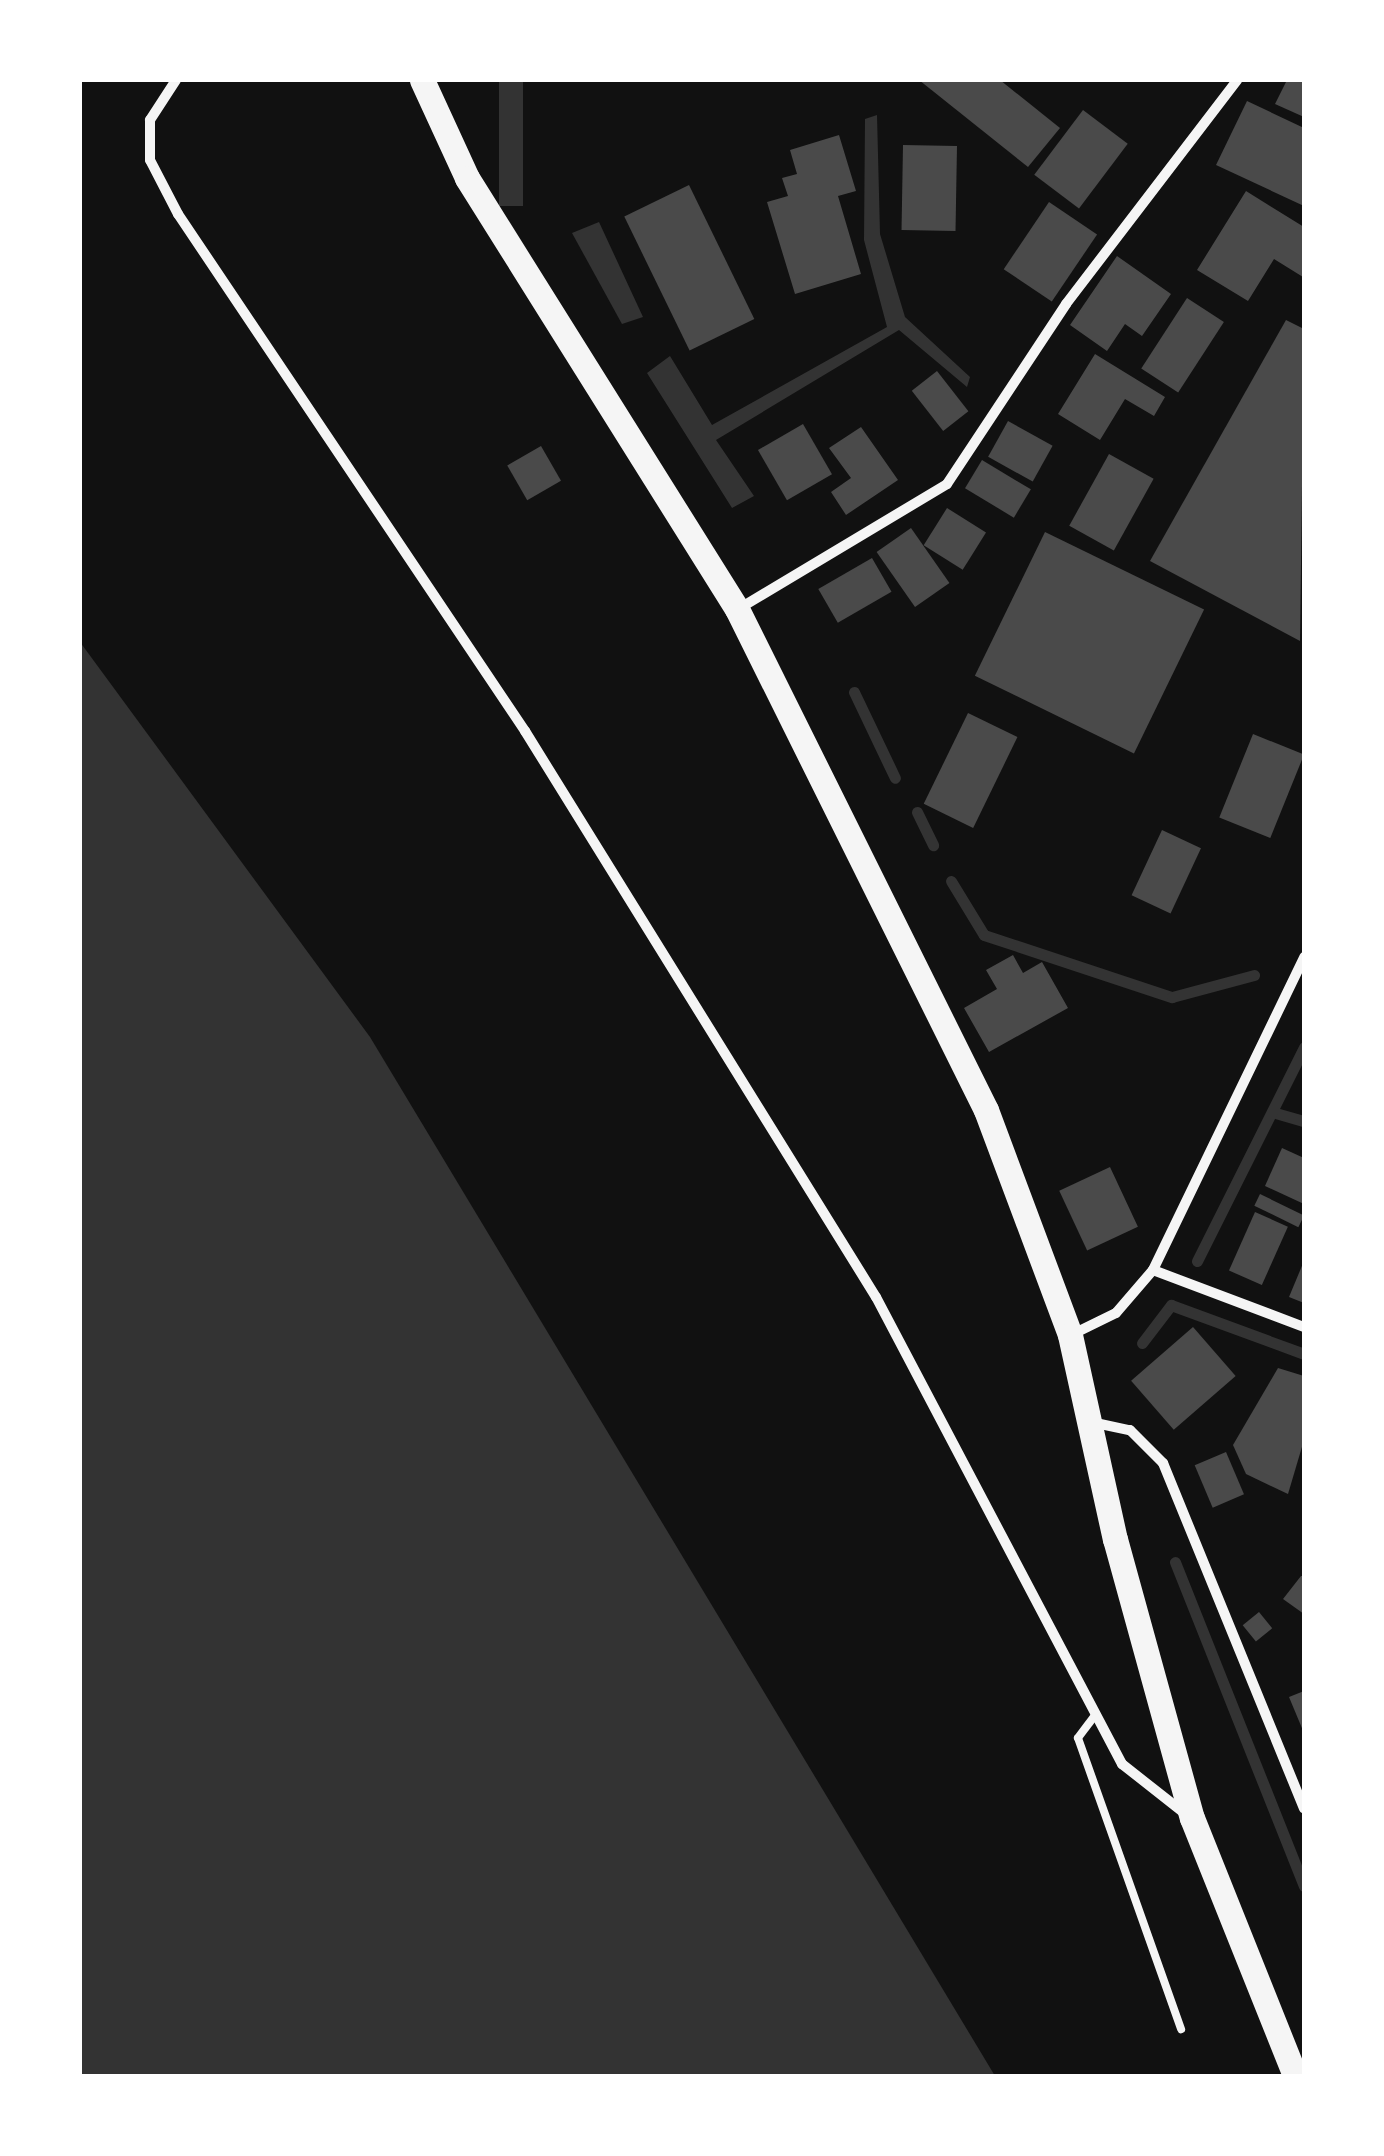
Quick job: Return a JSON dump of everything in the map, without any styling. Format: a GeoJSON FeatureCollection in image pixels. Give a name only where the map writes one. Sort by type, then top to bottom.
{"type":"FeatureCollection","features":[{"type":"Feature","properties":{"kind":"main road"},"geometry":{"type":"LineString","coordinates":[[422,80],[467,178],[738,609],[986,1110],[1070,1336],[1192,1818],[1294,2076]]}},
{"type":"Feature","properties":{"kind":"street"},"geometry":{"type":"LineString","coordinates":[[176,80],[150,120],[150,160],[178,214],[525,730],[866,1280],[1122,1764],[1192,1818]]}},
{"type":"Feature","properties":{"kind":"street"},"geometry":{"type":"LineString","coordinates":[[738,609],[948,484],[1066,304],[1237,80]]}},
{"type":"Feature","properties":{"kind":"street"},"geometry":{"type":"LineString","coordinates":[[1070,1336],[1116,1313],[1153,1270],[1304,957]]}},
{"type":"Feature","properties":{"kind":"street"},"geometry":{"type":"LineString","coordinates":[[1153,1270],[1304,1327]]}},
{"type":"Feature","properties":{"kind":"street"},"geometry":{"type":"LineString","coordinates":[[1089,1422],[1130,1430],[1163,1463],[1304,1808]]}},
{"type":"Feature","properties":{"kind":"lane"},"geometry":{"type":"LineString","coordinates":[[1096,1714],[1078,1738],[1182,2030]]}},
{"type":"Feature","properties":{"kind":"shaded area"},"geometry":{"type":"Polygon","coordinates":[[[499,80],[523,80],[523,206],[499,206],[499,80]]]}},
{"type":"Feature","properties":{"kind":"shaded area"},"geometry":{"type":"Polygon","coordinates":[[[877,115],[880,234],[905,317],[970,377],[967,387],[899,330],[716,440],[754,496],[732,508],[647,373],[670,356],[712,425],[887,327],[864,240],[865,119],[877,115]]]}},
{"type":"Feature","properties":{"kind":"shaded area"},"geometry":{"type":"Polygon","coordinates":[[[599,222],[643,317],[622,324],[572,233],[599,222]]]}},
{"type":"Feature","properties":{"kind":"shaded area"},"geometry":{"type":"Polygon","coordinates":[[[80,642],[370,1037],[995,2076],[80,2076],[80,642]]]}},
{"type":"Feature","properties":{"kind":"building"},"geometry":{"type":"Polygon","coordinates":[[[919,80],[1000,80],[1060,128],[1028,167],[919,80]]]}},
{"type":"Feature","properties":{"kind":"building"},"geometry":{"type":"Polygon","coordinates":[[[1287,80],[1304,80],[1304,117],[1275,104],[1287,80]]]}},
{"type":"Feature","properties":{"kind":"building"},"geometry":{"type":"Polygon","coordinates":[[[1247,101],[1304,128],[1304,206],[1216,165],[1247,101]]]}},
{"type":"Feature","properties":{"kind":"building"},"geometry":{"type":"Polygon","coordinates":[[[1083,110],[1128,144],[1079,208],[1034,175],[1083,110]]]}},
{"type":"Feature","properties":{"kind":"building"},"geometry":{"type":"Polygon","coordinates":[[[839,135],[856,191],[838,196],[861,274],[795,294],[767,202],[788,196],[782,178],[797,174],[790,150],[839,135]]]}},
{"type":"Feature","properties":{"kind":"building"},"geometry":{"type":"Polygon","coordinates":[[[903,145],[957,146],[956,231],[902,230],[903,145]]]}},
{"type":"Feature","properties":{"kind":"building"},"geometry":{"type":"Polygon","coordinates":[[[689,185],[754,319],[690,350],[624,217],[689,185]]]}},
{"type":"Feature","properties":{"kind":"building"},"geometry":{"type":"Polygon","coordinates":[[[1246,191],[1304,227],[1303,277],[1274,259],[1248,301],[1197,270],[1246,191]]]}},
{"type":"Feature","properties":{"kind":"building"},"geometry":{"type":"Polygon","coordinates":[[[1049,202],[1097,234],[1052,302],[1004,269],[1049,202]]]}},
{"type":"Feature","properties":{"kind":"building"},"geometry":{"type":"Polygon","coordinates":[[[1117,256],[1171,294],[1142,336],[1125,324],[1107,351],[1070,325],[1117,256]]]}},
{"type":"Feature","properties":{"kind":"building"},"geometry":{"type":"Polygon","coordinates":[[[1187,298],[1224,322],[1178,392],[1141,368],[1187,298]]]}},
{"type":"Feature","properties":{"kind":"building"},"geometry":{"type":"Polygon","coordinates":[[[1286,320],[1304,329],[1300,641],[1150,561],[1286,320]]]}},
{"type":"Feature","properties":{"kind":"building"},"geometry":{"type":"Polygon","coordinates":[[[1095,354],[1165,397],[1154,416],[1125,399],[1100,440],[1058,414],[1095,354]]]}},
{"type":"Feature","properties":{"kind":"building"},"geometry":{"type":"Polygon","coordinates":[[[937,371],[968,411],[943,431],[912,391],[937,371]]]}},
{"type":"Feature","properties":{"kind":"building"},"geometry":{"type":"Polygon","coordinates":[[[1008,421],[1053,446],[1033,482],[988,457],[1008,421]]]}},
{"type":"Feature","properties":{"kind":"building"},"geometry":{"type":"Polygon","coordinates":[[[803,424],[832,474],[787,500],[758,450],[803,424]]]}},
{"type":"Feature","properties":{"kind":"building"},"geometry":{"type":"Polygon","coordinates":[[[861,427],[898,480],[846,515],[831,492],[851,478],[829,448],[861,427]]]}},
{"type":"Feature","properties":{"kind":"building"},"geometry":{"type":"Polygon","coordinates":[[[541,446],[561,481],[527,500],[507,466],[541,446]]]}},
{"type":"Feature","properties":{"kind":"building"},"geometry":{"type":"Polygon","coordinates":[[[1109,454],[1154,479],[1114,550],[1069,526],[1109,454]]]}},
{"type":"Feature","properties":{"kind":"building"},"geometry":{"type":"Polygon","coordinates":[[[982,460],[1031,489],[1014,518],[965,488],[982,460]]]}},
{"type":"Feature","properties":{"kind":"building"},"geometry":{"type":"Polygon","coordinates":[[[947,508],[986,532],[963,570],[924,545],[947,508]]]}},
{"type":"Feature","properties":{"kind":"building"},"geometry":{"type":"Polygon","coordinates":[[[911,528],[949,583],[915,607],[877,552],[911,528]]]}},
{"type":"Feature","properties":{"kind":"building"},"geometry":{"type":"Polygon","coordinates":[[[1045,532],[1204,610],[1134,753],[975,676],[1045,532]]]}},
{"type":"Feature","properties":{"kind":"building"},"geometry":{"type":"Polygon","coordinates":[[[872,558],[892,592],[838,623],[818,589],[872,558]]]}},
{"type":"Feature","properties":{"kind":"building"},"geometry":{"type":"Polygon","coordinates":[[[968,713],[1017,737],[973,828],[924,804],[968,713]]]}},
{"type":"Feature","properties":{"kind":"building"},"geometry":{"type":"Polygon","coordinates":[[[1253,734],[1304,755],[1270,838],[1219,817],[1253,734]]]}},
{"type":"Feature","properties":{"kind":"building"},"geometry":{"type":"Polygon","coordinates":[[[1162,830],[1201,848],[1171,913],[1132,895],[1162,830]]]}},
{"type":"Feature","properties":{"kind":"building"},"geometry":{"type":"Polygon","coordinates":[[[1013,955],[1023,973],[1042,962],[1068,1008],[989,1052],[964,1008],[997,989],[986,970],[1013,955]]]}},
{"type":"Feature","properties":{"kind":"building"},"geometry":{"type":"Polygon","coordinates":[[[1282,1148],[1304,1158],[1304,1204],[1265,1186],[1282,1148]]]}},
{"type":"Feature","properties":{"kind":"building"},"geometry":{"type":"Polygon","coordinates":[[[1110,1167],[1138,1227],[1087,1250],[1059,1191],[1110,1167]]]}},
{"type":"Feature","properties":{"kind":"building"},"geometry":{"type":"Polygon","coordinates":[[[1260,1194],[1304,1215],[1298,1227],[1254,1206],[1260,1194]]]}},
{"type":"Feature","properties":{"kind":"building"},"geometry":{"type":"Polygon","coordinates":[[[1255,1212],[1288,1227],[1262,1285],[1229,1270],[1255,1212]]]}},
{"type":"Feature","properties":{"kind":"building"},"geometry":{"type":"Polygon","coordinates":[[[1304,1261],[1304,1303],[1289,1297],[1304,1261]]]}},
{"type":"Feature","properties":{"kind":"building"},"geometry":{"type":"Polygon","coordinates":[[[1193,1327],[1236,1376],[1174,1430],[1131,1381],[1193,1327]]]}},
{"type":"Feature","properties":{"kind":"building"},"geometry":{"type":"Polygon","coordinates":[[[1278,1368],[1304,1376],[1304,1440],[1288,1494],[1246,1474],[1233,1445],[1278,1368]]]}},
{"type":"Feature","properties":{"kind":"building"},"geometry":{"type":"Polygon","coordinates":[[[1226,1452],[1244,1494],[1213,1508],[1195,1465],[1226,1452]]]}},
{"type":"Feature","properties":{"kind":"building"},"geometry":{"type":"Polygon","coordinates":[[[1304,1576],[1304,1614],[1283,1599],[1304,1576]]]}},
{"type":"Feature","properties":{"kind":"building"},"geometry":{"type":"Polygon","coordinates":[[[1259,1612],[1272,1628],[1256,1642],[1243,1625],[1259,1612]]]}},
{"type":"Feature","properties":{"kind":"building"},"geometry":{"type":"Polygon","coordinates":[[[1304,1691],[1304,1733],[1289,1697],[1304,1691]]]}},
{"type":"Feature","properties":{"kind":"waterway"},"geometry":{"type":"LineString","coordinates":[[854,692],[895,778]]}},
{"type":"Feature","properties":{"kind":"waterway"},"geometry":{"type":"LineString","coordinates":[[917,812],[933,845]]}},
{"type":"Feature","properties":{"kind":"waterway"},"geometry":{"type":"LineString","coordinates":[[951,881],[984,935],[1172,997],[1254,975]]}},
{"type":"Feature","properties":{"kind":"waterway"},"geometry":{"type":"LineString","coordinates":[[1197,1261],[1304,1047]]}},
{"type":"Feature","properties":{"kind":"waterway"},"geometry":{"type":"LineString","coordinates":[[1272,1112],[1304,1121]]}},
{"type":"Feature","properties":{"kind":"waterway"},"geometry":{"type":"LineString","coordinates":[[1142,1343],[1171,1305],[1304,1354]]}},
{"type":"Feature","properties":{"kind":"waterway"},"geometry":{"type":"LineString","coordinates":[[1175,1562],[1304,1886]]}}]}
